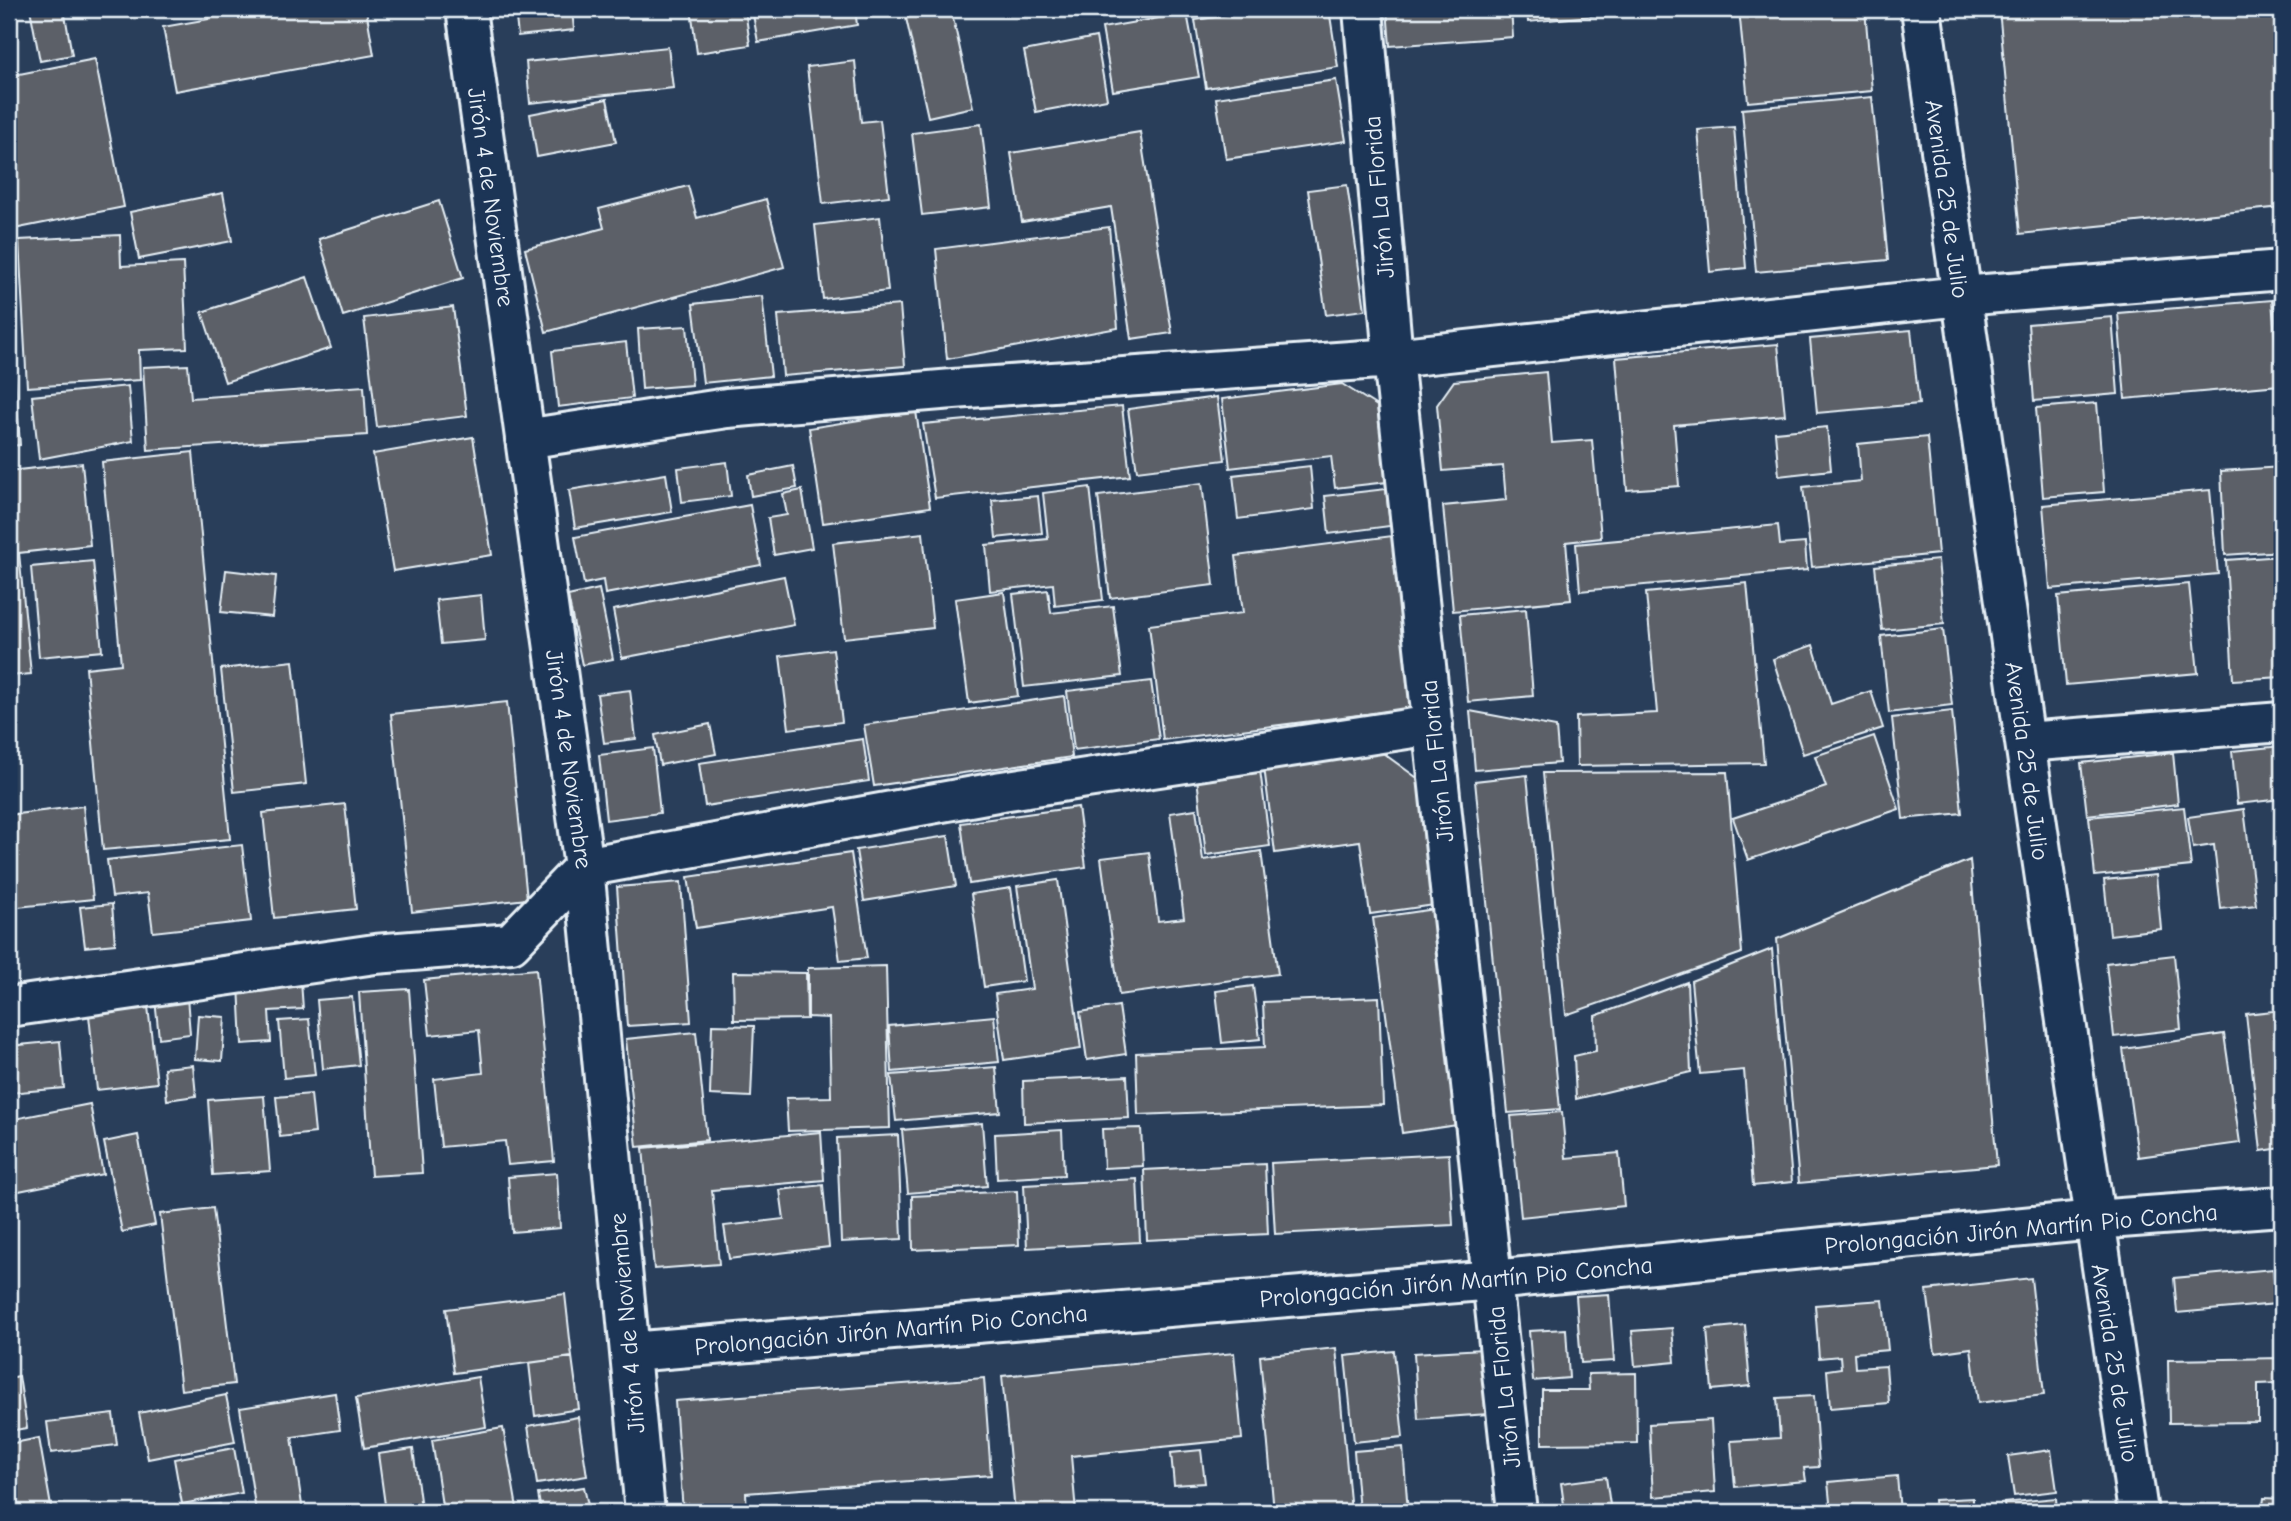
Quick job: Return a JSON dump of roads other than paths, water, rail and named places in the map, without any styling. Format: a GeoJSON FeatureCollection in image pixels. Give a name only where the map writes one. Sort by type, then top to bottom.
{"type":"FeatureCollection","features":[{"type":"Feature","properties":{"kind":"street","name":"Jirón 4 de Noviembre"},"geometry":{"type":"LineString","coordinates":[[466,9],[584,866],[645,1512]]}},
{"type":"Feature","properties":{"kind":"street","name":"Jirón La Florida"},"geometry":{"type":"LineString","coordinates":[[1363,9],[1393,358],[1517,1512]]}},
{"type":"Feature","properties":{"kind":"street","name":"Avenida 25 de Julio"},"geometry":{"type":"LineString","coordinates":[[1921,9],[2138,1512]]}},
{"type":"Feature","properties":{"kind":"street"},"geometry":{"type":"LineString","coordinates":[[525,439],[740,407],[1393,358],[1961,296],[2282,270]]}},
{"type":"Feature","properties":{"kind":"street"},"geometry":{"type":"LineString","coordinates":[[2025,742],[2282,722]]}},
{"type":"Feature","properties":{"kind":"street"},"geometry":{"type":"LineString","coordinates":[[9,1007],[375,954],[511,943],[584,866],[1002,792],[1433,725]]}},
{"type":"Feature","properties":{"kind":"street","name":"Prolongación Jirón Martín Pio Concha"},"geometry":{"type":"LineString","coordinates":[[630,1352],[1493,1280],[2094,1220],[2282,1206]]}}]}
